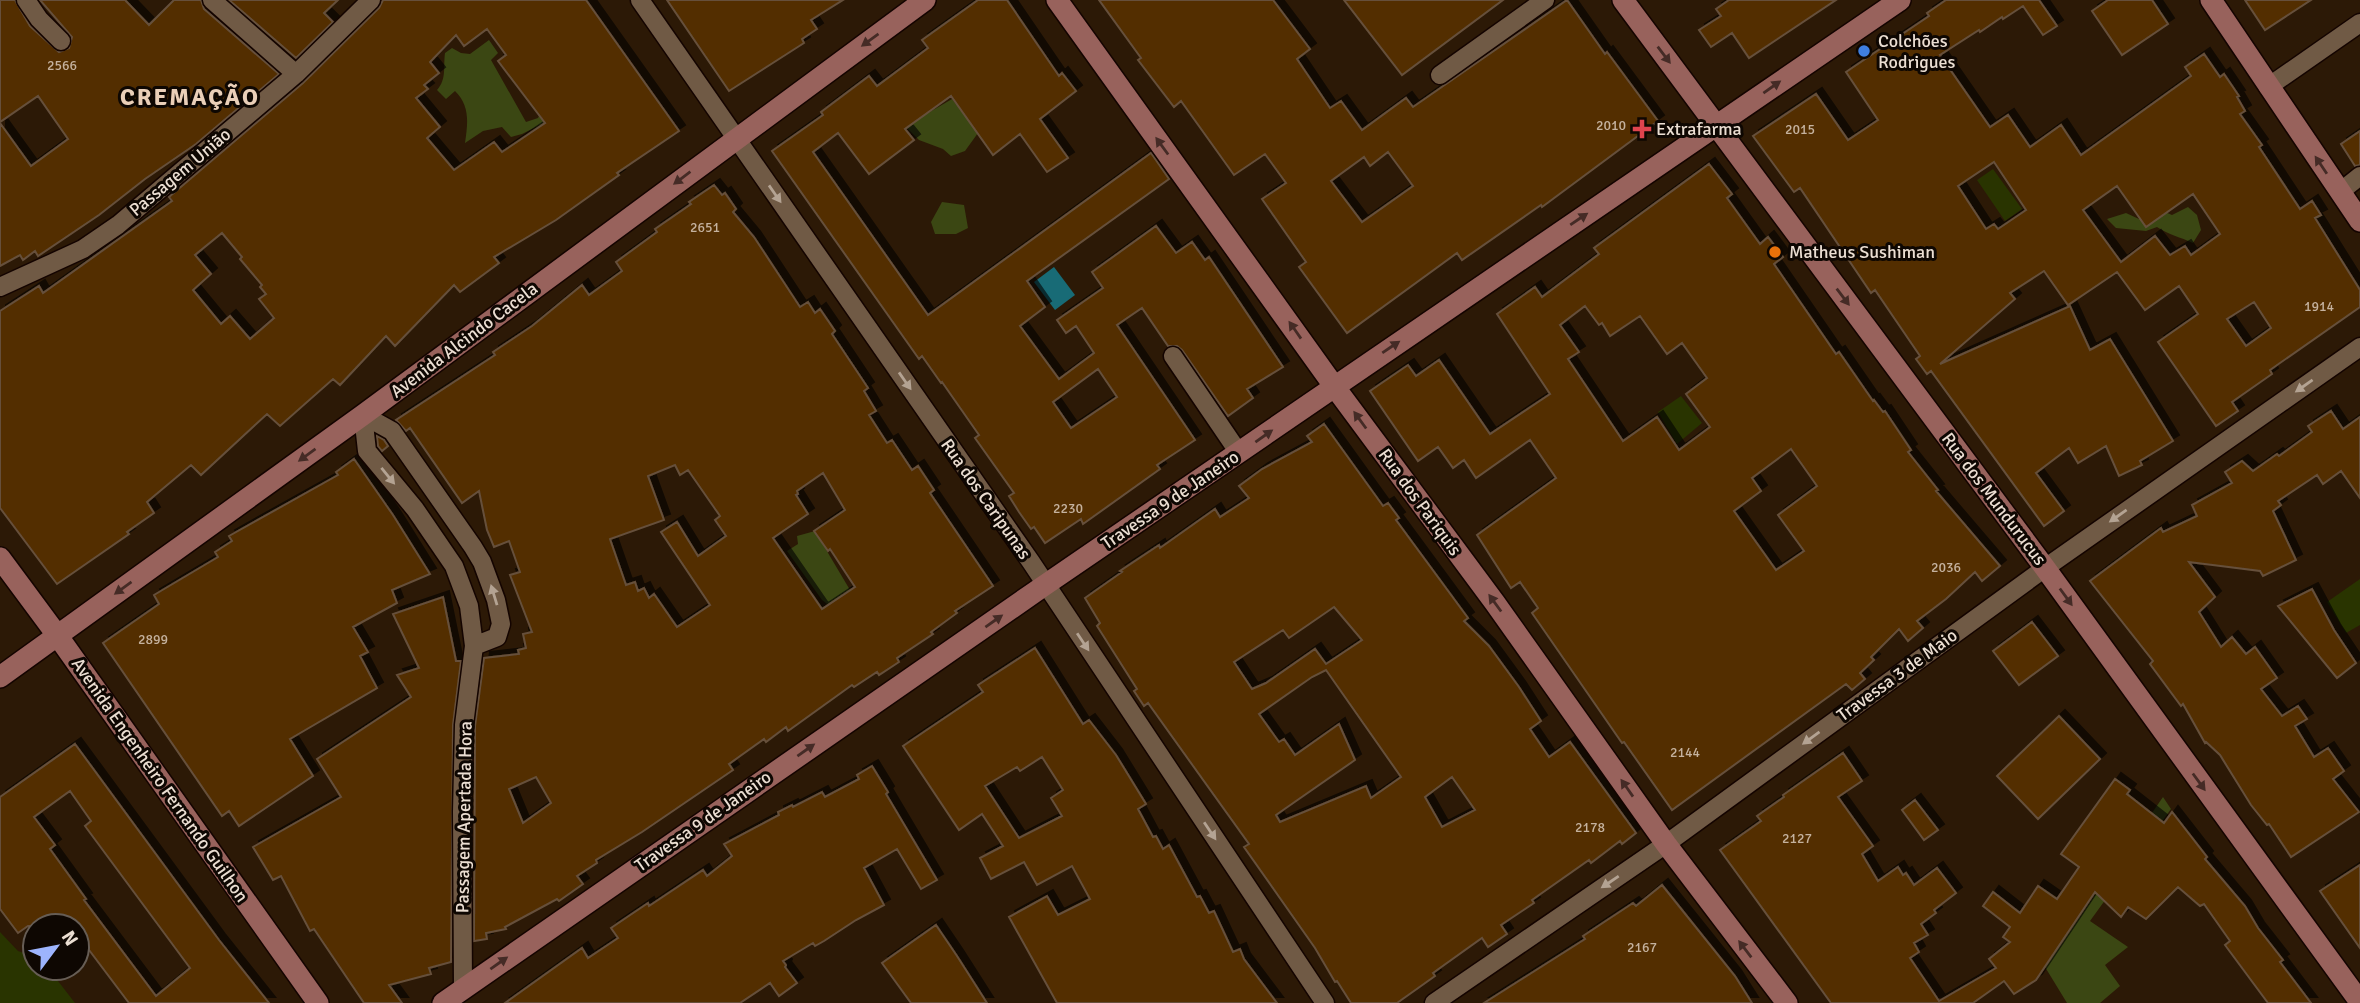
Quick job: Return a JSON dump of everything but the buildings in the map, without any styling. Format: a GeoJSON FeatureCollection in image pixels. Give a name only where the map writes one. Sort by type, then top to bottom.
{"type":"FeatureCollection","features":[{"type":"Feature","properties":{"kind":"main road","name":"Avenida Alcindo Cacela"},"geometry":{"type":"LineString","coordinates":[[0,677],[363,415],[925,0]]}},
{"type":"Feature","properties":{"kind":"main road","name":"Rua dos Pariquis"},"geometry":{"type":"LineString","coordinates":[[1057,0],[1334,386],[1495,603],[1666,844],[1787,1003]]}},
{"type":"Feature","properties":{"kind":"main road","name":"Rua dos Mundurucus"},"geometry":{"type":"LineString","coordinates":[[1623,0],[2045,568],[2360,1003]]}},
{"type":"Feature","properties":{"kind":"main road"},"geometry":{"type":"LineString","coordinates":[[2211,0],[2360,221]]}},
{"type":"Feature","properties":{"kind":"main road","name":"Travessa 9 de Janeiro"},"geometry":{"type":"LineString","coordinates":[[443,1003],[1045,585],[1716,126],[1891,2]]}},
{"type":"Feature","properties":{"kind":"main road","name":"Avenida Engenheiro Fernando Guilhon"},"geometry":{"type":"LineString","coordinates":[[0,558],[318,1003]]}},
{"type":"Feature","properties":{"kind":"street"},"geometry":{"type":"LineString","coordinates":[[26,0],[39,19],[61,41]]}},
{"type":"Feature","properties":{"kind":"street"},"geometry":{"type":"LineString","coordinates":[[212,0],[296,74]]}},
{"type":"Feature","properties":{"kind":"street","name":"Passagem União"},"geometry":{"type":"LineString","coordinates":[[0,287],[83,248],[118,225],[296,74],[371,0]]}},
{"type":"Feature","properties":{"kind":"street","name":"Rua dos Caripunas"},"geometry":{"type":"LineString","coordinates":[[640,0],[1045,585],[1325,1003]]}},
{"type":"Feature","properties":{"kind":"street"},"geometry":{"type":"LineString","coordinates":[[1440,75],[1545,0]]}},
{"type":"Feature","properties":{"kind":"street"},"geometry":{"type":"LineString","coordinates":[[2268,88],[2360,23]]}},
{"type":"Feature","properties":{"kind":"street"},"geometry":{"type":"LineString","coordinates":[[2340,192],[2360,176]]}},
{"type":"Feature","properties":{"kind":"street","name":"Travessa 3 de Maio"},"geometry":{"type":"LineString","coordinates":[[1434,1003],[1666,844],[2045,568],[2360,347]]}},
{"type":"Feature","properties":{"kind":"street"},"geometry":{"type":"LineString","coordinates":[[1172,356],[1239,453]]}},
{"type":"Feature","properties":{"kind":"street"},"geometry":{"type":"LineString","coordinates":[[363,415],[391,431],[482,562],[496,600],[500,628],[497,637],[474,646]]}},
{"type":"Feature","properties":{"kind":"street","name":"Passagem Apertada Hora"},"geometry":{"type":"LineString","coordinates":[[363,415],[367,451],[415,509],[454,566],[469,606],[474,646],[464,725],[461,812],[463,989]]}},
{"type":"Feature","properties":{"kind":"green space"},"geometry":{"type":"Polygon","coordinates":[[[489,40],[498,53],[491,60],[526,122],[539,116],[544,123],[511,137],[502,127],[483,131],[465,143],[467,121],[463,102],[455,91],[446,99],[437,90],[443,77],[445,53],[452,48],[470,54],[489,40]]]}},
{"type":"Feature","properties":{"kind":"green space"},"geometry":{"type":"Polygon","coordinates":[[[952,99],[978,133],[965,151],[951,156],[943,149],[919,140],[907,128],[911,118],[923,116],[952,99]]]}},
{"type":"Feature","properties":{"kind":"green space"},"geometry":{"type":"Polygon","coordinates":[[[1993,169],[2022,209],[2005,221],[1977,180],[1993,169]]]}},
{"type":"Feature","properties":{"kind":"green space"},"geometry":{"type":"Polygon","coordinates":[[[942,202],[964,205],[968,228],[956,234],[935,234],[931,222],[942,202]]]}},
{"type":"Feature","properties":{"kind":"green space"},"geometry":{"type":"Polygon","coordinates":[[[2153,207],[2172,215],[2188,207],[2197,215],[2201,230],[2193,243],[2157,227],[2146,231],[2116,228],[2107,219],[2126,213],[2139,219],[2153,207]]]}},
{"type":"Feature","properties":{"kind":"green space"},"geometry":{"type":"Polygon","coordinates":[[[1681,396],[1702,423],[1677,444],[1658,412],[1681,396]]]}},
{"type":"Feature","properties":{"kind":"green space"},"geometry":{"type":"Polygon","coordinates":[[[815,531],[850,590],[842,594],[842,601],[830,606],[822,600],[787,551],[798,544],[797,536],[815,531]]]}},
{"type":"Feature","properties":{"kind":"green space"},"geometry":{"type":"Polygon","coordinates":[[[2360,579],[2360,625],[2346,633],[2327,602],[2360,579]]]}},
{"type":"Feature","properties":{"kind":"green space"},"geometry":{"type":"Polygon","coordinates":[[[2163,797],[2171,809],[2090,921],[2128,947],[2105,965],[2120,986],[2100,1003],[2067,1003],[2045,967],[2163,797]]]}},
{"type":"Feature","properties":{"kind":"green space"},"geometry":{"type":"Polygon","coordinates":[[[0,932],[21,952],[21,982],[59,982],[75,1003],[0,1003],[0,932]]]}},
{"type":"Feature","properties":{"kind":"water"},"geometry":{"type":"Polygon","coordinates":[[[1054,267],[1075,295],[1055,310],[1034,282],[1054,267]]]}},
{"type":"Feature","properties":{"kind":"place","name":"Colchões Rodrigues"},"geometry":{"type":"Point","coordinates":[1864,51]}},
{"type":"Feature","properties":{"kind":"place","name":"Extrafarma"},"geometry":{"type":"Point","coordinates":[1642,129]}},
{"type":"Feature","properties":{"kind":"place","name":"Matheus Sushiman"},"geometry":{"type":"Point","coordinates":[1775,252]}},
{"type":"Feature","properties":{"kind":"district","name":"CREMAÇÃO"},"geometry":{"type":"Point","coordinates":[190,97]}}]}
